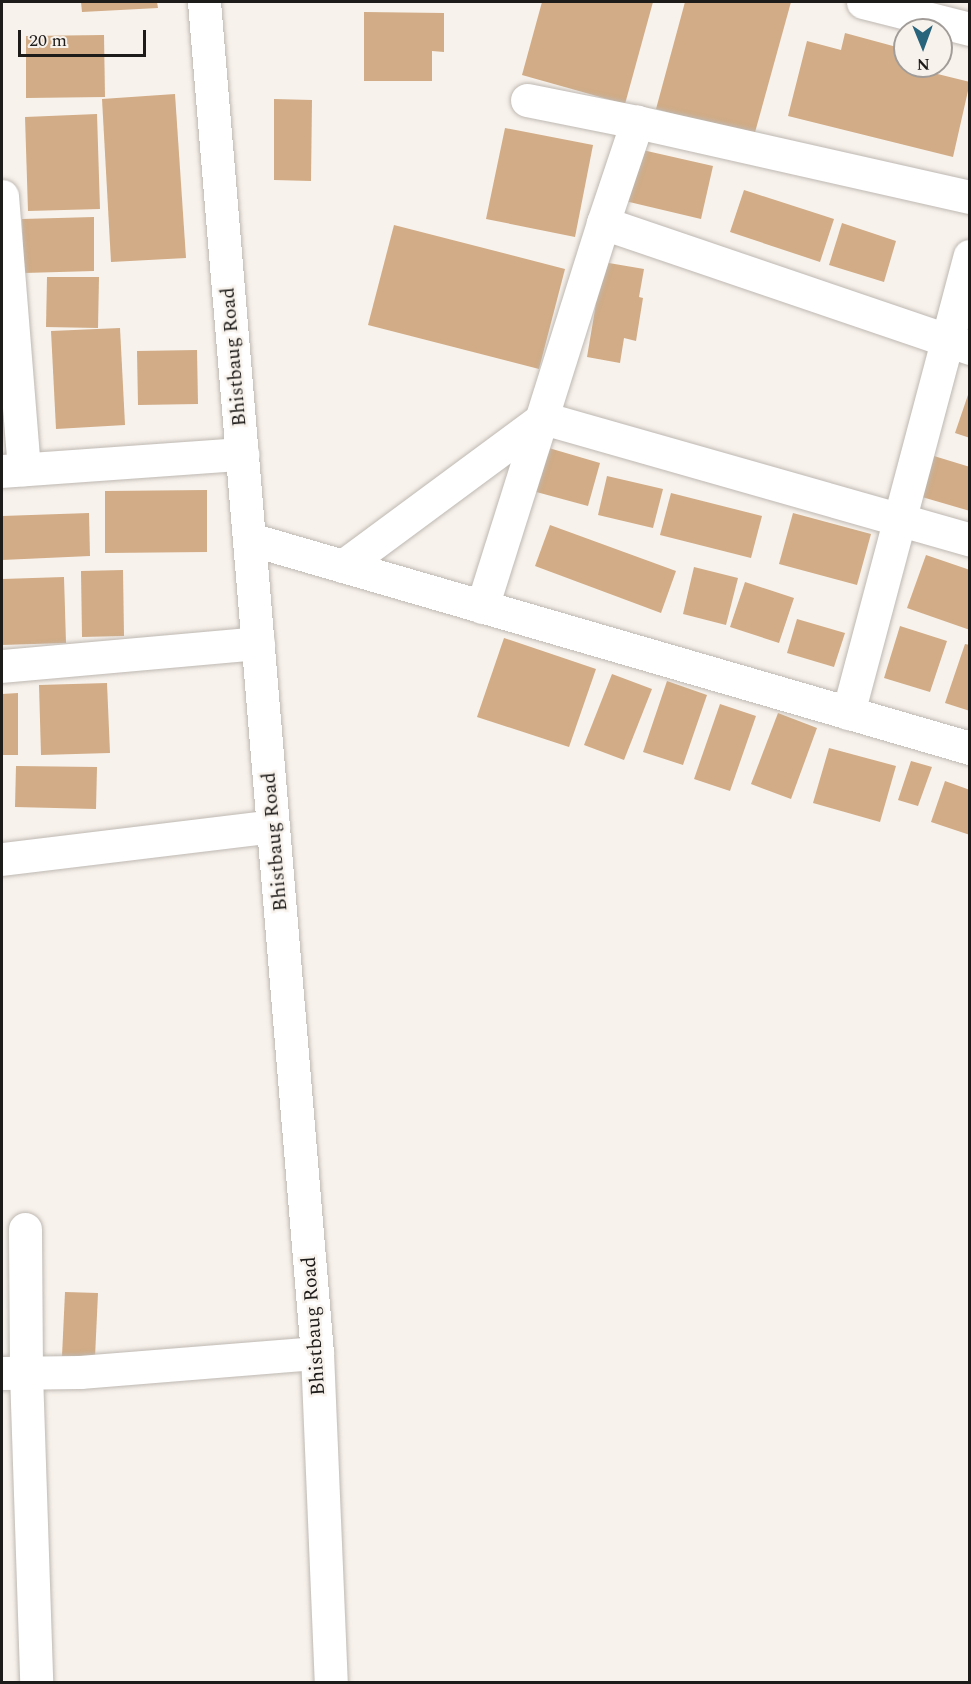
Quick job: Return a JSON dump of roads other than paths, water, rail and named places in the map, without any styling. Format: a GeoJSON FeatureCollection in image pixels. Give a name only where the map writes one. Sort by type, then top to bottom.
{"type":"FeatureCollection","features":[{"type":"Feature","properties":{"kind":"street","name":"Bhistbaug Road"},"geometry":{"type":"LineString","coordinates":[[204,2],[317,1353],[331,1683]]}},
{"type":"Feature","properties":{"kind":"street"},"geometry":{"type":"LineString","coordinates":[[864,2],[969,29]]}},
{"type":"Feature","properties":{"kind":"street"},"geometry":{"type":"LineString","coordinates":[[526,100],[969,197]]}},
{"type":"Feature","properties":{"kind":"street"},"geometry":{"type":"LineString","coordinates":[[482,607],[603,223],[637,123]]}},
{"type":"Feature","properties":{"kind":"street"},"geometry":{"type":"LineString","coordinates":[[2,196],[13,470],[242,454]]}},
{"type":"Feature","properties":{"kind":"street"},"geometry":{"type":"LineString","coordinates":[[603,223],[958,344]]}},
{"type":"Feature","properties":{"kind":"street"},"geometry":{"type":"LineString","coordinates":[[848,713],[900,518],[958,344],[969,256]]}},
{"type":"Feature","properties":{"kind":"street"},"geometry":{"type":"LineString","coordinates":[[543,418],[900,518],[969,540]]}},
{"type":"Feature","properties":{"kind":"street"},"geometry":{"type":"LineString","coordinates":[[343,566],[543,418]]}},
{"type":"Feature","properties":{"kind":"street"},"geometry":{"type":"LineString","coordinates":[[250,539],[969,748]]}},
{"type":"Feature","properties":{"kind":"street"},"geometry":{"type":"LineString","coordinates":[[2,666],[258,643]]}},
{"type":"Feature","properties":{"kind":"street"},"geometry":{"type":"LineString","coordinates":[[2,859],[273,826]]}},
{"type":"Feature","properties":{"kind":"street"},"geometry":{"type":"LineString","coordinates":[[25,1229],[14,1373],[36,1683]]}},
{"type":"Feature","properties":{"kind":"street"},"geometry":{"type":"LineString","coordinates":[[14,1373],[80,1372],[317,1353]]}}]}
